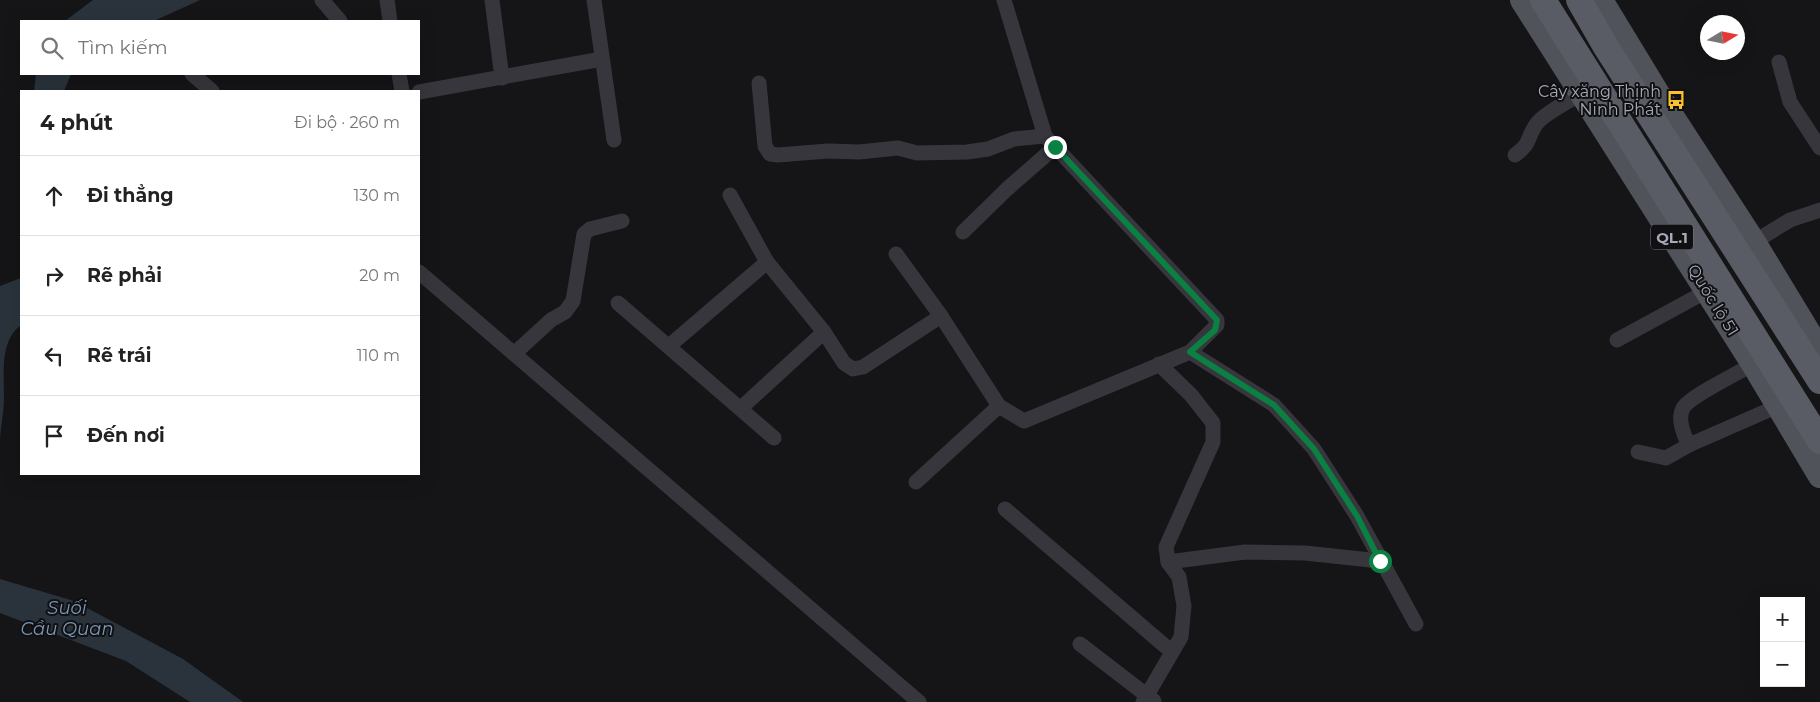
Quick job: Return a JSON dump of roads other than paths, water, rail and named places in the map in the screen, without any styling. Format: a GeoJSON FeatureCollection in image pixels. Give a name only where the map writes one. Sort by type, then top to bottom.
{"type":"FeatureCollection","features":[{"type":"Feature","properties":{"kind":"highway","name":"Quốc lộ 51"},"geometry":{"type":"LineString","coordinates":[[1543,0],[1714,286],[1820,441]]}},
{"type":"Feature","properties":{"kind":"highway","name":"QL.1"},"geometry":{"type":"LineString","coordinates":[[1579,0],[1606,47],[1742,241],[1820,381]]}},
{"type":"Feature","properties":{"kind":"main road","name":"Quốc lộ 51"},"geometry":{"type":"LineString","coordinates":[[1522,0],[1580,94],[1714,286],[1753,364],[1820,476]]}},
{"type":"Feature","properties":{"kind":"main road","name":"QL.1"},"geometry":{"type":"LineString","coordinates":[[1601,0],[1663,102],[1742,241],[1820,351]]}},
{"type":"Feature","properties":{"kind":"street"},"geometry":{"type":"LineString","coordinates":[[322,0],[339,20]]}},
{"type":"Feature","properties":{"kind":"street"},"geometry":{"type":"LineString","coordinates":[[387,0],[390,20]]}},
{"type":"Feature","properties":{"kind":"street"},"geometry":{"type":"LineString","coordinates":[[492,0],[502,78]]}},
{"type":"Feature","properties":{"kind":"street"},"geometry":{"type":"LineString","coordinates":[[594,0],[614,140]]}},
{"type":"Feature","properties":{"kind":"street"},"geometry":{"type":"LineString","coordinates":[[896,254],[941,316],[999,406],[1024,420],[1190,352],[1215,330],[1217,320],[1050,141],[1004,0]]}},
{"type":"Feature","properties":{"kind":"street"},"geometry":{"type":"LineString","coordinates":[[420,92],[602,59]]}},
{"type":"Feature","properties":{"kind":"street"},"geometry":{"type":"LineString","coordinates":[[1779,62],[1790,102],[1820,148]]}},
{"type":"Feature","properties":{"kind":"street"},"geometry":{"type":"LineString","coordinates":[[193,75],[211,90]]}},
{"type":"Feature","properties":{"kind":"street"},"geometry":{"type":"LineString","coordinates":[[399,75],[402,90]]}},
{"type":"Feature","properties":{"kind":"street"},"geometry":{"type":"LineString","coordinates":[[759,83],[765,146],[770,154],[828,151],[859,152],[898,148],[917,153],[968,152],[988,149],[1014,139],[1050,141]]}},
{"type":"Feature","properties":{"kind":"street"},"geometry":{"type":"LineString","coordinates":[[1515,155],[1526,146],[1535,126],[1540,120],[1580,94]]}},
{"type":"Feature","properties":{"kind":"street"},"geometry":{"type":"LineString","coordinates":[[963,232],[1007,189],[1050,141]]}},
{"type":"Feature","properties":{"kind":"street"},"geometry":{"type":"LineString","coordinates":[[730,195],[766,262],[824,332],[844,363],[853,369],[863,367],[941,316]]}},
{"type":"Feature","properties":{"kind":"street"},"geometry":{"type":"LineString","coordinates":[[1742,241],[1778,225],[1820,210]]}},
{"type":"Feature","properties":{"kind":"street"},"geometry":{"type":"LineString","coordinates":[[515,353],[551,320],[565,312],[573,301],[584,234],[590,229],[622,221]]}},
{"type":"Feature","properties":{"kind":"street"},"geometry":{"type":"LineString","coordinates":[[669,346],[766,262]]}},
{"type":"Feature","properties":{"kind":"street"},"geometry":{"type":"LineString","coordinates":[[420,273],[919,702]]}},
{"type":"Feature","properties":{"kind":"street"},"geometry":{"type":"LineString","coordinates":[[1617,340],[1714,286]]}},
{"type":"Feature","properties":{"kind":"street"},"geometry":{"type":"LineString","coordinates":[[618,302],[774,438]]}},
{"type":"Feature","properties":{"kind":"street"},"geometry":{"type":"LineString","coordinates":[[741,408],[824,332]]}},
{"type":"Feature","properties":{"kind":"street"},"geometry":{"type":"LineString","coordinates":[[1190,352],[1274,405],[1314,449],[1357,516],[1416,624]]}},
{"type":"Feature","properties":{"kind":"street"},"geometry":{"type":"LineString","coordinates":[[1080,644],[1148,700],[1181,637],[1184,606],[1178,577],[1168,562],[1166,547],[1213,442],[1213,423],[1191,395],[1159,364]]}},
{"type":"Feature","properties":{"kind":"street"},"geometry":{"type":"LineString","coordinates":[[1689,446],[1683,432],[1681,416],[1684,407],[1694,398],[1753,364]]}},
{"type":"Feature","properties":{"kind":"street"},"geometry":{"type":"LineString","coordinates":[[916,482],[999,406]]}},
{"type":"Feature","properties":{"kind":"street"},"geometry":{"type":"LineString","coordinates":[[1638,452],[1666,458],[1778,406]]}},
{"type":"Feature","properties":{"kind":"street"},"geometry":{"type":"LineString","coordinates":[[1005,509],[1172,652]]}},
{"type":"Feature","properties":{"kind":"street"},"geometry":{"type":"LineString","coordinates":[[1168,562],[1245,552],[1305,553],[1380,561]]}},
{"type":"Feature","properties":{"kind":"water"},"geometry":{"type":"Polygon","coordinates":[[[93,0],[200,0],[156,20],[66,20],[93,0]]]}},
{"type":"Feature","properties":{"kind":"water"},"geometry":{"type":"Polygon","coordinates":[[[36,75],[71,75],[64,90],[34,90],[36,75]]]}},
{"type":"Feature","properties":{"kind":"water"},"geometry":{"type":"Polygon","coordinates":[[[20,278],[20,326],[9,339],[6,347],[4,402],[0,439],[0,286],[20,278]]]}},
{"type":"Feature","properties":{"kind":"water","name":"Suối Cầu Quan"},"geometry":{"type":"Polygon","coordinates":[[[0,579],[74,601],[183,659],[243,702],[190,702],[126,661],[0,613],[0,579]]]}},
{"type":"Feature","properties":{"kind":"place","name":"Cây xăng Thịnh Ninh Phát"},"geometry":{"type":"Point","coordinates":[1676,100]}}]}
